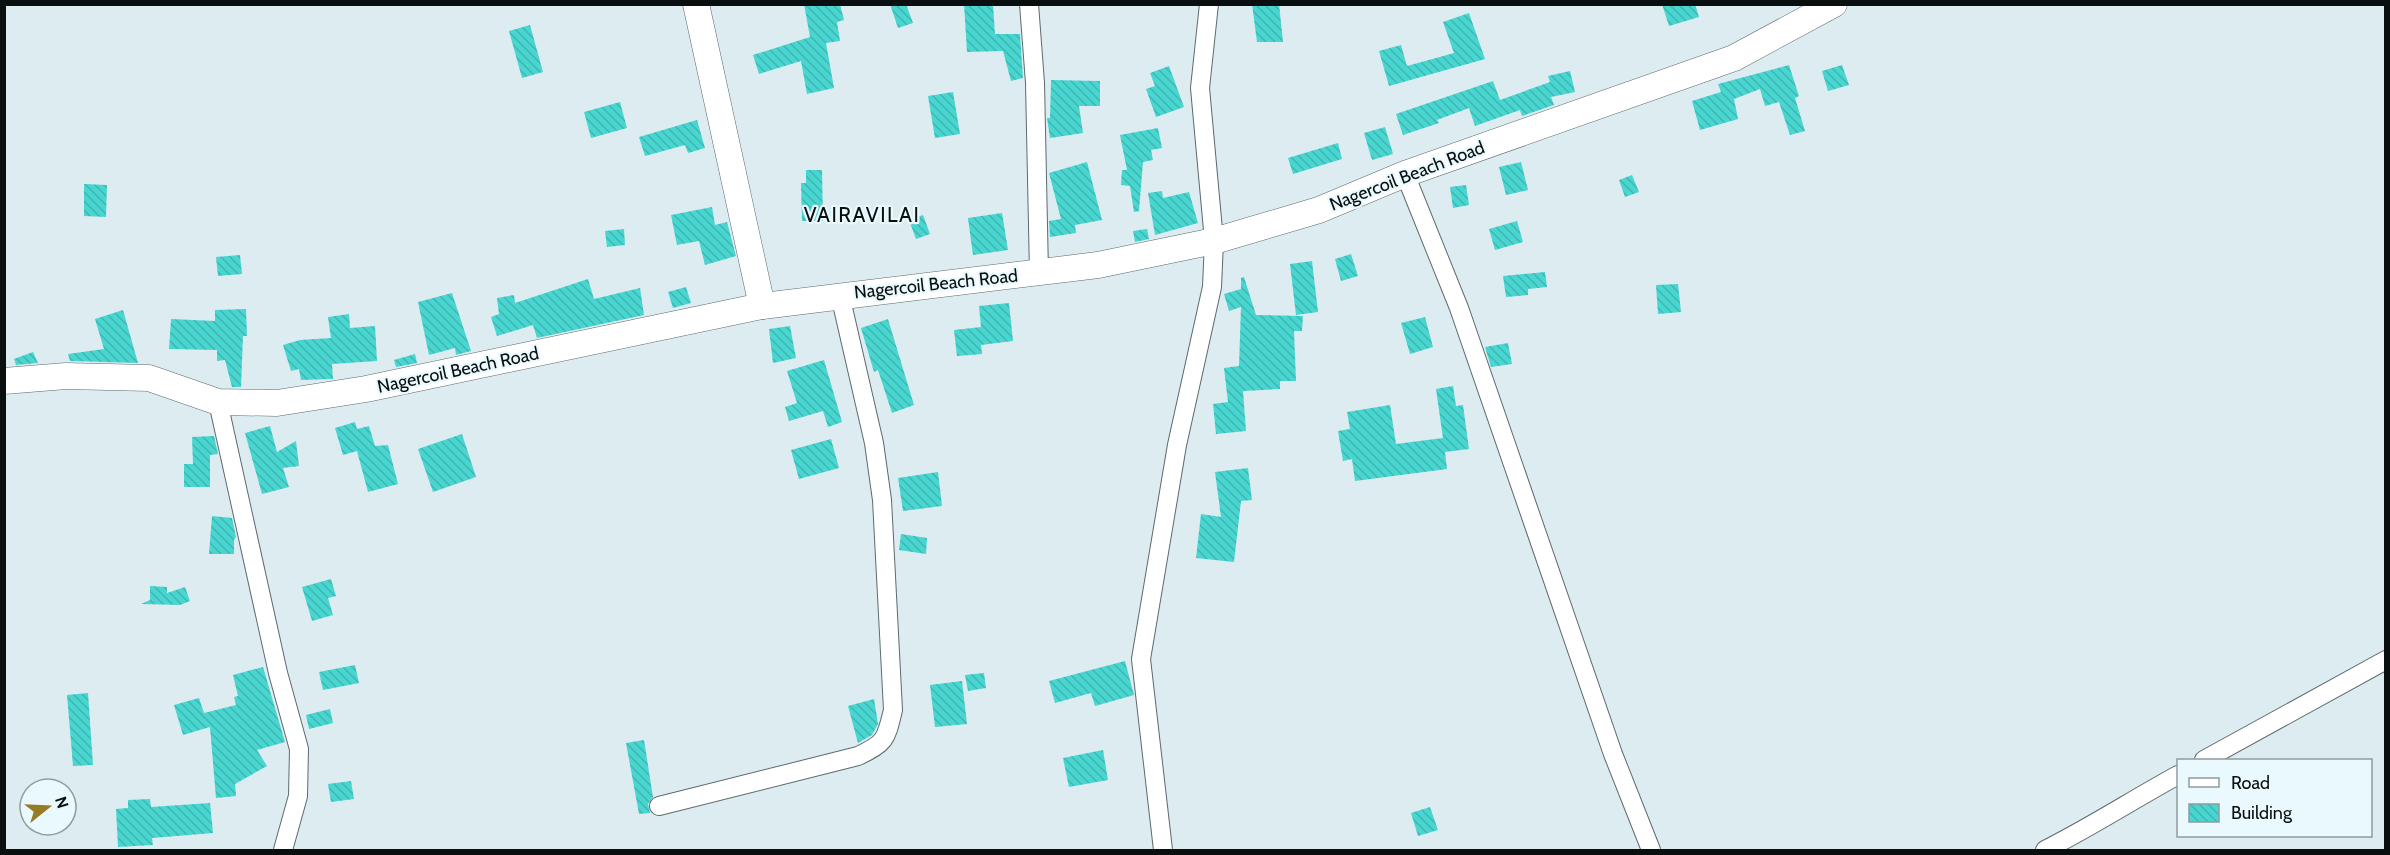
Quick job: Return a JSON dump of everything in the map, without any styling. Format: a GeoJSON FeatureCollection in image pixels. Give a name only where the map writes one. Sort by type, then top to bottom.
{"type":"FeatureCollection","features":[{"type":"Feature","properties":{"kind":"main road"},"geometry":{"type":"LineString","coordinates":[[696,4],[762,306]]}},
{"type":"Feature","properties":{"kind":"main road","name":"Nagercoil Beach Road"},"geometry":{"type":"LineString","coordinates":[[4,381],[66,376],[149,378],[218,402],[278,403],[366,389],[762,306],[1098,265],[1214,241],[1319,210],[1405,174],[1734,58],[1833,4]]}},
{"type":"Feature","properties":{"kind":"street"},"geometry":{"type":"LineString","coordinates":[[1029,4],[1035,82],[1039,273]]}},
{"type":"Feature","properties":{"kind":"street"},"geometry":{"type":"LineString","coordinates":[[1163,850],[1141,659],[1177,445],[1212,287],[1214,241],[1200,88],[1209,4]]}},
{"type":"Feature","properties":{"kind":"street"},"geometry":{"type":"LineString","coordinates":[[1405,174],[1459,308],[1613,754],[1652,850]]}},
{"type":"Feature","properties":{"kind":"street"},"geometry":{"type":"LineString","coordinates":[[659,806],[858,756],[873,749],[886,738],[893,710],[882,500],[874,443],[840,295]]}},
{"type":"Feature","properties":{"kind":"street"},"geometry":{"type":"LineString","coordinates":[[218,402],[278,673],[299,750],[298,796],[283,850]]}},
{"type":"Feature","properties":{"kind":"street"},"geometry":{"type":"LineString","coordinates":[[2206,759],[2385,660]]}},
{"type":"Feature","properties":{"kind":"street"},"geometry":{"type":"LineString","coordinates":[[2046,850],[2094,826],[2125,804],[2177,776]]}},
{"type":"Feature","properties":{"kind":"building"},"geometry":{"type":"Polygon","coordinates":[[[804,4],[840,4],[844,20],[837,22],[840,41],[826,43],[834,88],[807,94],[801,61],[759,74],[753,55],[810,37],[804,4]]]}},
{"type":"Feature","properties":{"kind":"building"},"geometry":{"type":"Polygon","coordinates":[[[890,4],[906,4],[913,23],[898,28],[890,4]]]}},
{"type":"Feature","properties":{"kind":"building"},"geometry":{"type":"Polygon","coordinates":[[[964,4],[993,4],[995,34],[1020,34],[1023,78],[1011,81],[1003,51],[967,52],[964,4]]]}},
{"type":"Feature","properties":{"kind":"building"},"geometry":{"type":"Polygon","coordinates":[[[1252,4],[1279,4],[1283,42],[1257,42],[1252,4]]]}},
{"type":"Feature","properties":{"kind":"building"},"geometry":{"type":"Polygon","coordinates":[[[1662,4],[1695,4],[1699,17],[1669,26],[1662,4]]]}},
{"type":"Feature","properties":{"kind":"building"},"geometry":{"type":"Polygon","coordinates":[[[1469,13],[1485,59],[1389,86],[1379,51],[1401,45],[1407,66],[1454,53],[1443,22],[1469,13]]]}},
{"type":"Feature","properties":{"kind":"building"},"geometry":{"type":"Polygon","coordinates":[[[530,25],[543,72],[522,78],[509,31],[530,25]]]}},
{"type":"Feature","properties":{"kind":"building"},"geometry":{"type":"Polygon","coordinates":[[[1789,65],[1799,96],[1795,98],[1805,131],[1790,135],[1779,102],[1765,106],[1760,89],[1734,99],[1738,119],[1700,130],[1692,101],[1721,92],[1718,84],[1789,65]]]}},
{"type":"Feature","properties":{"kind":"building"},"geometry":{"type":"Polygon","coordinates":[[[1842,65],[1849,85],[1828,91],[1822,71],[1842,65]]]}},
{"type":"Feature","properties":{"kind":"building"},"geometry":{"type":"Polygon","coordinates":[[[1169,66],[1184,107],[1156,117],[1146,89],[1155,86],[1150,73],[1169,66]]]}},
{"type":"Feature","properties":{"kind":"building"},"geometry":{"type":"Polygon","coordinates":[[[1570,71],[1575,92],[1551,97],[1554,105],[1522,116],[1520,110],[1475,126],[1469,108],[1437,120],[1439,123],[1403,135],[1396,114],[1493,81],[1500,100],[1550,82],[1548,76],[1570,71]]]}},
{"type":"Feature","properties":{"kind":"building"},"geometry":{"type":"Polygon","coordinates":[[[1051,80],[1100,81],[1100,106],[1079,106],[1083,133],[1050,138],[1047,118],[1050,118],[1051,80]]]}},
{"type":"Feature","properties":{"kind":"building"},"geometry":{"type":"Polygon","coordinates":[[[953,92],[960,134],[935,138],[928,96],[953,92]]]}},
{"type":"Feature","properties":{"kind":"building"},"geometry":{"type":"Polygon","coordinates":[[[620,102],[627,128],[591,138],[584,112],[620,102]]]}},
{"type":"Feature","properties":{"kind":"building"},"geometry":{"type":"Polygon","coordinates":[[[697,120],[705,148],[688,153],[685,145],[645,156],[639,137],[697,120]]]}},
{"type":"Feature","properties":{"kind":"building"},"geometry":{"type":"Polygon","coordinates":[[[1385,127],[1393,154],[1372,160],[1364,133],[1385,127]]]}},
{"type":"Feature","properties":{"kind":"building"},"geometry":{"type":"Polygon","coordinates":[[[1158,128],[1162,148],[1151,150],[1153,160],[1143,162],[1139,211],[1134,212],[1130,186],[1121,185],[1122,170],[1127,170],[1120,135],[1158,128]]]}},
{"type":"Feature","properties":{"kind":"building"},"geometry":{"type":"Polygon","coordinates":[[[1338,143],[1342,159],[1293,174],[1288,158],[1338,143]]]}},
{"type":"Feature","properties":{"kind":"building"},"geometry":{"type":"Polygon","coordinates":[[[1087,162],[1102,220],[1075,225],[1076,233],[1050,237],[1049,221],[1061,219],[1049,173],[1087,162]]]}},
{"type":"Feature","properties":{"kind":"building"},"geometry":{"type":"Polygon","coordinates":[[[1521,162],[1528,190],[1506,195],[1499,167],[1521,162]]]}},
{"type":"Feature","properties":{"kind":"building"},"geometry":{"type":"Polygon","coordinates":[[[806,170],[822,170],[823,221],[802,221],[801,183],[806,183],[806,170]]]}},
{"type":"Feature","properties":{"kind":"building"},"geometry":{"type":"Polygon","coordinates":[[[1632,175],[1639,192],[1625,197],[1619,180],[1632,175]]]}},
{"type":"Feature","properties":{"kind":"building"},"geometry":{"type":"Polygon","coordinates":[[[84,184],[107,185],[106,217],[84,216],[84,184]]]}},
{"type":"Feature","properties":{"kind":"building"},"geometry":{"type":"Polygon","coordinates":[[[1466,185],[1469,205],[1453,208],[1450,187],[1466,185]]]}},
{"type":"Feature","properties":{"kind":"building"},"geometry":{"type":"Polygon","coordinates":[[[1162,191],[1163,198],[1189,192],[1198,223],[1155,235],[1148,193],[1162,191]]]}},
{"type":"Feature","properties":{"kind":"building"},"geometry":{"type":"Polygon","coordinates":[[[712,207],[715,225],[727,222],[736,256],[705,265],[699,241],[677,245],[671,215],[712,207]]]}},
{"type":"Feature","properties":{"kind":"building"},"geometry":{"type":"Polygon","coordinates":[[[1002,213],[1008,250],[973,255],[968,218],[1002,213]]]}},
{"type":"Feature","properties":{"kind":"building"},"geometry":{"type":"Polygon","coordinates":[[[923,215],[930,234],[916,239],[909,220],[923,215]]]}},
{"type":"Feature","properties":{"kind":"building"},"geometry":{"type":"Polygon","coordinates":[[[1517,221],[1523,242],[1495,250],[1489,229],[1517,221]]]}},
{"type":"Feature","properties":{"kind":"building"},"geometry":{"type":"Polygon","coordinates":[[[624,229],[625,245],[607,247],[605,231],[624,229]]]}},
{"type":"Feature","properties":{"kind":"building"},"geometry":{"type":"Polygon","coordinates":[[[1147,229],[1149,239],[1135,242],[1133,231],[1147,229]]]}},
{"type":"Feature","properties":{"kind":"building"},"geometry":{"type":"Polygon","coordinates":[[[1351,254],[1358,276],[1341,281],[1335,259],[1351,254]]]}},
{"type":"Feature","properties":{"kind":"building"},"geometry":{"type":"Polygon","coordinates":[[[240,255],[242,274],[218,276],[216,257],[240,255]]]}},
{"type":"Feature","properties":{"kind":"building"},"geometry":{"type":"Polygon","coordinates":[[[1312,261],[1318,312],[1296,315],[1290,264],[1312,261]]]}},
{"type":"Feature","properties":{"kind":"building"},"geometry":{"type":"Polygon","coordinates":[[[1545,272],[1547,287],[1528,289],[1528,295],[1506,297],[1503,276],[1545,272]]]}},
{"type":"Feature","properties":{"kind":"building"},"geometry":{"type":"Polygon","coordinates":[[[1244,277],[1256,315],[1303,316],[1302,331],[1294,331],[1296,381],[1280,381],[1280,389],[1243,391],[1246,431],[1216,434],[1213,404],[1228,402],[1224,368],[1239,366],[1241,307],[1229,311],[1224,294],[1241,289],[1241,278],[1244,277]]]}},
{"type":"Feature","properties":{"kind":"building"},"geometry":{"type":"Polygon","coordinates":[[[588,279],[594,299],[640,288],[644,315],[537,338],[533,325],[497,336],[491,317],[499,314],[497,298],[514,295],[515,303],[588,279]]]}},
{"type":"Feature","properties":{"kind":"building"},"geometry":{"type":"Polygon","coordinates":[[[1678,284],[1681,312],[1658,314],[1656,285],[1678,284]]]}},
{"type":"Feature","properties":{"kind":"building"},"geometry":{"type":"Polygon","coordinates":[[[686,287],[691,303],[673,308],[668,292],[686,287]]]}},
{"type":"Feature","properties":{"kind":"building"},"geometry":{"type":"Polygon","coordinates":[[[452,293],[471,351],[456,355],[455,348],[429,355],[418,302],[452,293]]]}},
{"type":"Feature","properties":{"kind":"building"},"geometry":{"type":"Polygon","coordinates":[[[1009,303],[1013,341],[981,345],[982,354],[957,356],[954,330],[981,327],[979,306],[1009,303]]]}},
{"type":"Feature","properties":{"kind":"building"},"geometry":{"type":"Polygon","coordinates":[[[246,309],[247,336],[243,336],[241,387],[232,387],[225,360],[217,361],[217,350],[169,349],[171,319],[215,321],[215,310],[246,309]]]}},
{"type":"Feature","properties":{"kind":"building"},"geometry":{"type":"Polygon","coordinates":[[[123,310],[138,363],[70,361],[68,354],[104,349],[95,319],[123,310]]]}},
{"type":"Feature","properties":{"kind":"building"},"geometry":{"type":"Polygon","coordinates":[[[349,314],[350,328],[375,326],[377,361],[332,364],[333,379],[301,380],[299,369],[291,371],[283,345],[300,340],[331,338],[328,317],[349,314]]]}},
{"type":"Feature","properties":{"kind":"building"},"geometry":{"type":"Polygon","coordinates":[[[1425,317],[1433,347],[1410,354],[1401,323],[1425,317]]]}},
{"type":"Feature","properties":{"kind":"building"},"geometry":{"type":"Polygon","coordinates":[[[888,319],[914,405],[892,413],[878,370],[874,372],[861,328],[888,319]]]}},
{"type":"Feature","properties":{"kind":"building"},"geometry":{"type":"Polygon","coordinates":[[[790,326],[796,358],[773,363],[769,329],[790,326]]]}},
{"type":"Feature","properties":{"kind":"building"},"geometry":{"type":"Polygon","coordinates":[[[1508,343],[1512,364],[1491,367],[1485,347],[1508,343]]]}},
{"type":"Feature","properties":{"kind":"building"},"geometry":{"type":"Polygon","coordinates":[[[33,352],[38,363],[16,365],[14,359],[33,352]]]}},
{"type":"Feature","properties":{"kind":"building"},"geometry":{"type":"Polygon","coordinates":[[[415,354],[417,363],[396,367],[394,360],[415,354]]]}},
{"type":"Feature","properties":{"kind":"building"},"geometry":{"type":"Polygon","coordinates":[[[824,360],[842,422],[828,427],[823,411],[789,421],[785,407],[797,403],[787,371],[824,360]]]}},
{"type":"Feature","properties":{"kind":"building"},"geometry":{"type":"Polygon","coordinates":[[[1453,386],[1456,406],[1463,405],[1469,449],[1445,452],[1447,469],[1355,481],[1352,459],[1343,461],[1338,431],[1350,429],[1347,412],[1390,405],[1396,444],[1443,438],[1436,389],[1453,386]]]}},
{"type":"Feature","properties":{"kind":"building"},"geometry":{"type":"Polygon","coordinates":[[[355,422],[357,429],[369,426],[375,446],[388,445],[398,484],[368,492],[357,451],[343,455],[335,428],[355,422]]]}},
{"type":"Feature","properties":{"kind":"building"},"geometry":{"type":"Polygon","coordinates":[[[270,426],[277,452],[296,441],[299,466],[283,468],[289,487],[262,494],[245,433],[270,426]]]}},
{"type":"Feature","properties":{"kind":"building"},"geometry":{"type":"Polygon","coordinates":[[[462,434],[476,477],[433,492],[418,449],[462,434]]]}},
{"type":"Feature","properties":{"kind":"building"},"geometry":{"type":"Polygon","coordinates":[[[214,436],[218,454],[210,455],[210,487],[184,487],[184,464],[193,464],[192,437],[214,436]]]}},
{"type":"Feature","properties":{"kind":"building"},"geometry":{"type":"Polygon","coordinates":[[[831,439],[839,468],[799,479],[791,450],[831,439]]]}},
{"type":"Feature","properties":{"kind":"building"},"geometry":{"type":"Polygon","coordinates":[[[1248,468],[1252,500],[1241,501],[1234,562],[1196,558],[1201,514],[1221,517],[1215,472],[1248,468]]]}},
{"type":"Feature","properties":{"kind":"building"},"geometry":{"type":"Polygon","coordinates":[[[938,472],[942,506],[903,511],[898,478],[938,472]]]}},
{"type":"Feature","properties":{"kind":"building"},"geometry":{"type":"Polygon","coordinates":[[[212,516],[232,518],[236,537],[234,554],[209,554],[212,516]]]}},
{"type":"Feature","properties":{"kind":"building"},"geometry":{"type":"Polygon","coordinates":[[[901,534],[927,538],[926,554],[899,550],[901,534]]]}},
{"type":"Feature","properties":{"kind":"building"},"geometry":{"type":"Polygon","coordinates":[[[331,579],[336,596],[328,598],[333,615],[312,621],[302,587],[331,579]]]}},
{"type":"Feature","properties":{"kind":"building"},"geometry":{"type":"Polygon","coordinates":[[[150,586],[167,587],[167,593],[185,587],[190,601],[180,605],[141,604],[150,600],[150,586]]]}},
{"type":"Feature","properties":{"kind":"building"},"geometry":{"type":"Polygon","coordinates":[[[1125,661],[1134,695],[1095,706],[1091,693],[1055,703],[1049,681],[1125,661]]]}},
{"type":"Feature","properties":{"kind":"building"},"geometry":{"type":"Polygon","coordinates":[[[355,665],[359,683],[323,690],[319,672],[355,665]]]}},
{"type":"Feature","properties":{"kind":"building"},"geometry":{"type":"Polygon","coordinates":[[[263,667],[285,742],[257,750],[267,766],[235,784],[236,796],[216,798],[210,727],[183,735],[174,705],[199,698],[204,713],[236,705],[234,697],[238,696],[233,675],[263,667]]]}},
{"type":"Feature","properties":{"kind":"building"},"geometry":{"type":"Polygon","coordinates":[[[984,673],[986,688],[968,691],[965,675],[984,673]]]}},
{"type":"Feature","properties":{"kind":"building"},"geometry":{"type":"Polygon","coordinates":[[[962,681],[967,724],[935,727],[930,685],[962,681]]]}},
{"type":"Feature","properties":{"kind":"building"},"geometry":{"type":"Polygon","coordinates":[[[88,693],[93,765],[73,766],[67,695],[88,693]]]}},
{"type":"Feature","properties":{"kind":"building"},"geometry":{"type":"Polygon","coordinates":[[[874,699],[878,724],[872,735],[858,743],[848,706],[874,699]]]}},
{"type":"Feature","properties":{"kind":"building"},"geometry":{"type":"Polygon","coordinates":[[[330,709],[333,723],[309,729],[306,715],[330,709]]]}},
{"type":"Feature","properties":{"kind":"building"},"geometry":{"type":"Polygon","coordinates":[[[644,740],[653,797],[648,804],[650,813],[639,814],[626,743],[644,740]]]}},
{"type":"Feature","properties":{"kind":"building"},"geometry":{"type":"Polygon","coordinates":[[[1103,750],[1108,780],[1069,787],[1063,758],[1103,750]]]}},
{"type":"Feature","properties":{"kind":"building"},"geometry":{"type":"Polygon","coordinates":[[[351,781],[354,799],[331,802],[328,784],[351,781]]]}},
{"type":"Feature","properties":{"kind":"building"},"geometry":{"type":"Polygon","coordinates":[[[150,799],[151,807],[210,803],[213,833],[152,838],[153,845],[118,847],[116,809],[128,808],[128,800],[150,799]]]}},
{"type":"Feature","properties":{"kind":"building"},"geometry":{"type":"Polygon","coordinates":[[[1430,807],[1438,830],[1418,836],[1411,813],[1430,807]]]}},
{"type":"Feature","properties":{"kind":"district","name":"VAIRAVILAI"},"geometry":{"type":"Point","coordinates":[862,215]}}]}
